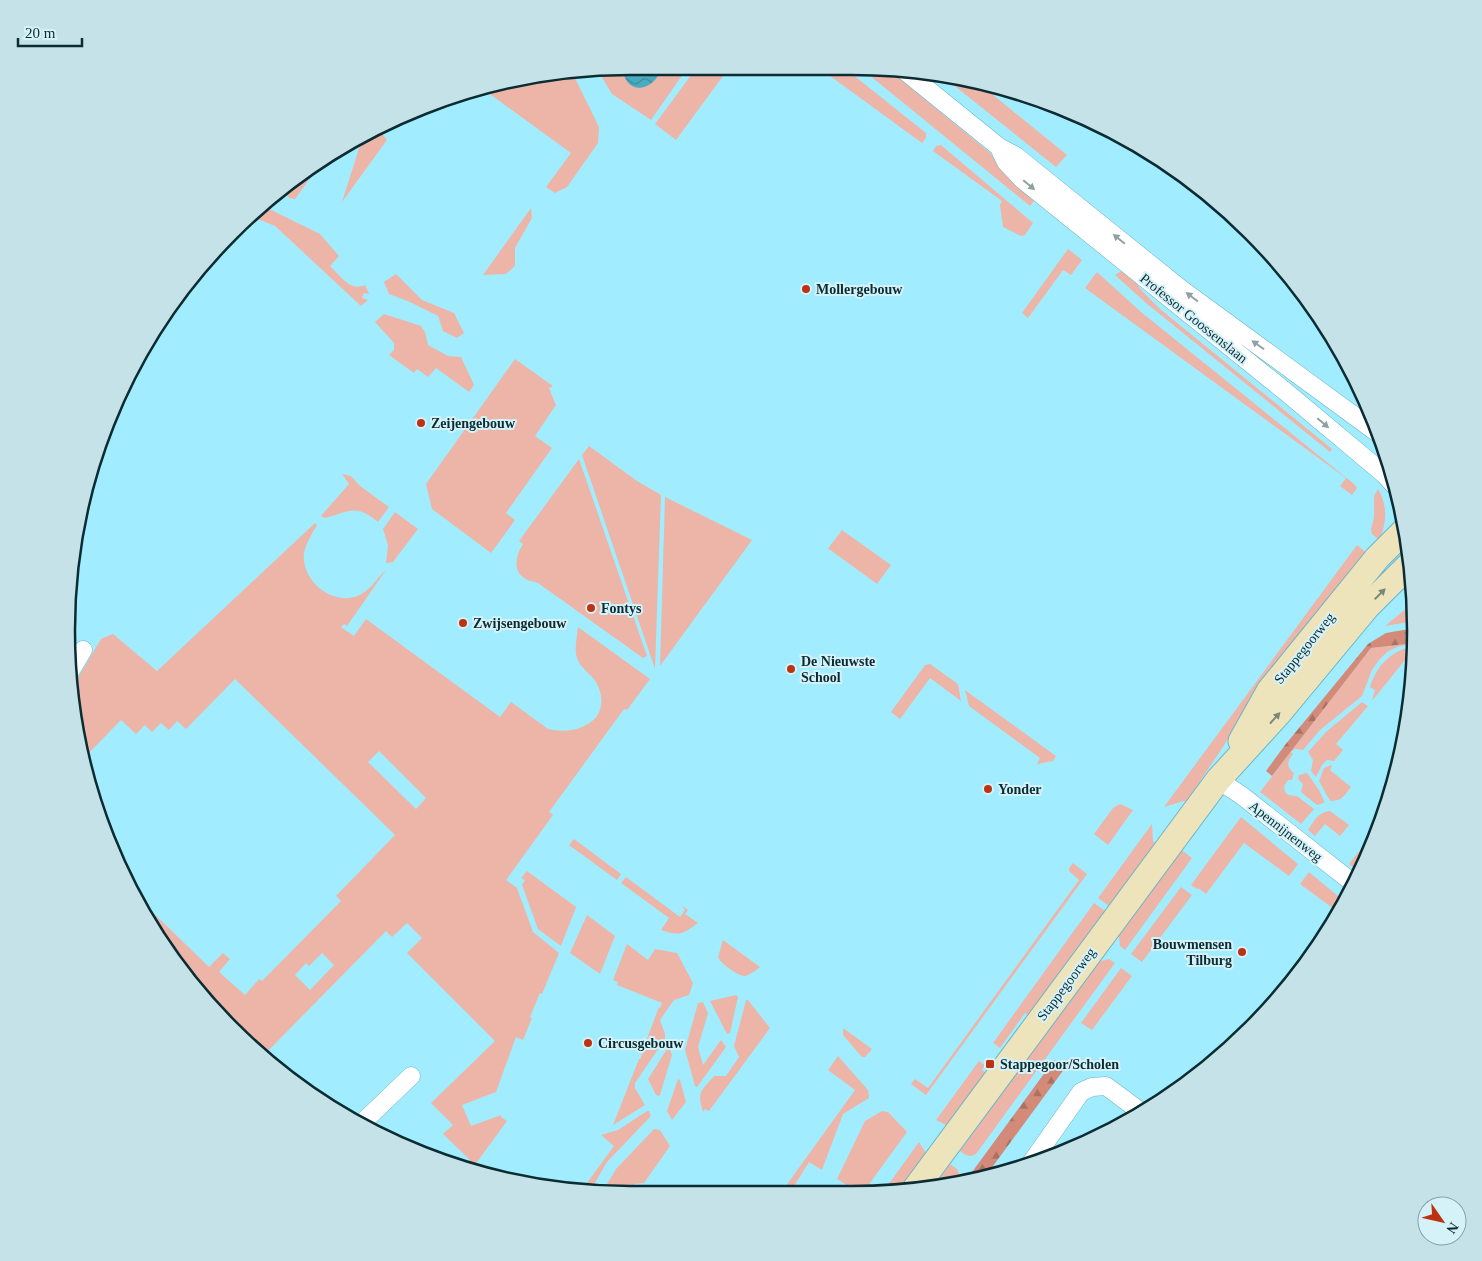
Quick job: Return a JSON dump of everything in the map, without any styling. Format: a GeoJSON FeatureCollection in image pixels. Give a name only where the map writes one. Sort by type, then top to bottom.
{"type":"FeatureCollection","features":[{"type":"Feature","properties":{"kind":"street","name":"Professor Goossenslaan"},"geometry":{"type":"LineString","coordinates":[[915,79],[999,147],[1016,156],[1181,289],[1368,426]]}},
{"type":"Feature","properties":{"kind":"street","name":"Professor Goossenslaan"},"geometry":{"type":"LineString","coordinates":[[999,147],[1006,162],[1023,180],[1293,398],[1384,474]]}},
{"type":"Feature","properties":{"kind":"street","name":"Stappegoorweg"},"geometry":{"type":"LineString","coordinates":[[1218,780],[1268,691],[1377,558],[1398,537]]}},
{"type":"Feature","properties":{"kind":"street","name":"Stappegoorweg"},"geometry":{"type":"LineString","coordinates":[[920,1181],[1218,780],[1279,713],[1367,607],[1403,571]]}},
{"type":"Feature","properties":{"kind":"street"},"geometry":{"type":"LineString","coordinates":[[76,662],[83,650]]}},
{"type":"Feature","properties":{"kind":"street","name":"Apennijnenweg"},"geometry":{"type":"LineString","coordinates":[[1218,780],[1348,879]]}},
{"type":"Feature","properties":{"kind":"street"},"geometry":{"type":"LineString","coordinates":[[366,1119],[411,1076]]}},
{"type":"Feature","properties":{"kind":"street"},"geometry":{"type":"LineString","coordinates":[[1037,1154],[1081,1092],[1092,1087],[1106,1086],[1135,1108]]}},
{"type":"Feature","properties":{"kind":"shaded area"},"geometry":{"type":"Polygon","coordinates":[[[682,75],[651,120],[612,94],[601,76],[682,75]]]}},
{"type":"Feature","properties":{"kind":"shaded area"},"geometry":{"type":"Polygon","coordinates":[[[691,75],[724,75],[676,140],[655,124],[691,75]]]}},
{"type":"Feature","properties":{"kind":"shaded area"},"geometry":{"type":"Polygon","coordinates":[[[829,75],[853,75],[926,133],[926,138],[922,143],[829,75]]]}},
{"type":"Feature","properties":{"kind":"shaded area"},"geometry":{"type":"Polygon","coordinates":[[[870,76],[898,77],[989,152],[1036,198],[1030,206],[870,76]]]}},
{"type":"Feature","properties":{"kind":"shaded area"},"geometry":{"type":"Polygon","coordinates":[[[575,78],[599,127],[598,143],[567,187],[555,193],[546,187],[571,153],[489,94],[522,86],[575,78]]]}},
{"type":"Feature","properties":{"kind":"shaded area"},"geometry":{"type":"Polygon","coordinates":[[[953,85],[991,93],[1067,155],[1056,167],[953,85]]]}},
{"type":"Feature","properties":{"kind":"shaded area"},"geometry":{"type":"Polygon","coordinates":[[[382,134],[387,140],[342,202],[360,145],[382,134]]]}},
{"type":"Feature","properties":{"kind":"shaded area"},"geometry":{"type":"Polygon","coordinates":[[[941,145],[1033,223],[1025,235],[1021,236],[1003,227],[1000,205],[1002,201],[933,151],[936,146],[941,145]]]}},
{"type":"Feature","properties":{"kind":"shaded area"},"geometry":{"type":"Polygon","coordinates":[[[311,176],[295,199],[289,198],[286,195],[311,176]]]}},
{"type":"Feature","properties":{"kind":"shaded area"},"geometry":{"type":"Polygon","coordinates":[[[531,208],[532,218],[515,248],[515,266],[506,274],[483,275],[531,208]]]}},
{"type":"Feature","properties":{"kind":"shaded area"},"geometry":{"type":"Polygon","coordinates":[[[269,209],[320,234],[339,256],[330,266],[350,285],[360,287],[365,285],[369,294],[364,293],[362,298],[368,300],[361,306],[275,226],[258,219],[269,209]]]}},
{"type":"Feature","properties":{"kind":"shaded area"},"geometry":{"type":"Polygon","coordinates":[[[1068,249],[1082,260],[1071,275],[1063,270],[1028,318],[1022,313],[1068,249]]]}},
{"type":"Feature","properties":{"kind":"shaded area"},"geometry":{"type":"Polygon","coordinates":[[[1122,271],[1130,275],[1142,291],[1160,309],[1332,449],[1330,452],[1146,303],[1115,275],[1122,271]]]}},
{"type":"Feature","properties":{"kind":"shaded area"},"geometry":{"type":"Polygon","coordinates":[[[1097,272],[1141,312],[1354,484],[1357,488],[1352,495],[1340,486],[1346,478],[1085,288],[1097,272]]]}},
{"type":"Feature","properties":{"kind":"shaded area"},"geometry":{"type":"Polygon","coordinates":[[[396,274],[422,300],[454,313],[464,333],[457,338],[443,331],[438,316],[389,294],[384,282],[396,274]]]}},
{"type":"Feature","properties":{"kind":"shaded area"},"geometry":{"type":"Polygon","coordinates":[[[384,314],[421,326],[425,332],[428,345],[448,356],[461,357],[474,385],[469,392],[436,368],[428,377],[417,369],[414,373],[389,355],[394,350],[394,343],[375,322],[384,314]]]}},
{"type":"Feature","properties":{"kind":"shaded area"},"geometry":{"type":"Polygon","coordinates":[[[515,359],[553,386],[549,388],[556,405],[535,436],[552,448],[506,513],[515,520],[491,553],[432,509],[426,484],[515,359]]]}},
{"type":"Feature","properties":{"kind":"shaded area"},"geometry":{"type":"Polygon","coordinates":[[[589,446],[637,481],[661,495],[655,669],[582,455],[589,446]]]}},
{"type":"Feature","properties":{"kind":"shaded area"},"geometry":{"type":"Polygon","coordinates":[[[579,459],[647,656],[643,658],[538,583],[525,578],[518,570],[517,556],[523,544],[519,541],[579,459]]]}},
{"type":"Feature","properties":{"kind":"shaded area"},"geometry":{"type":"Polygon","coordinates":[[[342,474],[351,476],[360,486],[389,507],[378,522],[370,516],[357,511],[325,518],[321,516],[349,484],[342,474]]]}},
{"type":"Feature","properties":{"kind":"shaded area"},"geometry":{"type":"Polygon","coordinates":[[[1378,489],[1385,508],[1384,527],[1379,540],[1372,534],[1371,529],[1374,517],[1374,496],[1378,489]]]}},
{"type":"Feature","properties":{"kind":"shaded area"},"geometry":{"type":"Polygon","coordinates":[[[665,497],[752,540],[660,666],[665,497]]]}},
{"type":"Feature","properties":{"kind":"shaded area"},"geometry":{"type":"Polygon","coordinates":[[[395,512],[418,529],[393,562],[386,563],[388,545],[383,529],[395,512]]]}},
{"type":"Feature","properties":{"kind":"shaded area"},"geometry":{"type":"Polygon","coordinates":[[[315,523],[317,525],[305,549],[304,563],[312,580],[326,593],[335,597],[345,598],[360,595],[386,570],[347,626],[344,624],[341,627],[354,636],[366,619],[500,717],[511,702],[548,729],[559,731],[580,728],[596,717],[600,708],[601,698],[596,682],[581,666],[577,658],[578,627],[650,679],[627,710],[624,709],[549,812],[553,815],[506,880],[517,888],[533,932],[559,953],[530,1017],[532,1018],[523,1040],[516,1037],[496,1092],[462,1105],[471,1126],[501,1115],[507,1121],[476,1164],[468,1162],[470,1160],[443,1134],[453,1125],[431,1103],[495,1041],[407,953],[422,938],[407,923],[392,937],[386,931],[268,1051],[213,997],[169,939],[150,910],[209,967],[223,953],[230,959],[219,972],[245,995],[259,979],[262,981],[341,901],[336,896],[395,835],[235,679],[186,729],[177,721],[169,730],[161,723],[152,732],[145,725],[136,734],[121,720],[89,753],[77,679],[101,639],[113,634],[157,671],[315,523]],[[379,751],[368,762],[416,809],[426,798],[379,751]],[[322,953],[309,966],[306,963],[295,975],[310,990],[334,965],[322,953]]]}},
{"type":"Feature","properties":{"kind":"shaded area"},"geometry":{"type":"Polygon","coordinates":[[[842,530],[891,565],[877,584],[829,549],[827,550],[842,530]]]}},
{"type":"Feature","properties":{"kind":"shaded area"},"geometry":{"type":"Polygon","coordinates":[[[1357,545],[1368,554],[1252,699],[1186,802],[1183,801],[1164,807],[1357,545]]]}},
{"type":"Feature","properties":{"kind":"shaded area"},"geometry":{"type":"Polygon","coordinates":[[[1406,608],[1407,622],[1385,626],[1406,608]]]}},
{"type":"Feature","properties":{"kind":"shaded area"},"geometry":{"type":"Polygon","coordinates":[[[1407,644],[1387,652],[1379,660],[1372,670],[1362,696],[1320,730],[1303,750],[1295,749],[1291,752],[1293,754],[1288,764],[1294,773],[1292,780],[1288,780],[1284,786],[1285,792],[1288,795],[1297,796],[1314,809],[1301,824],[1260,792],[1371,648],[1407,644]]]}},
{"type":"Feature","properties":{"kind":"shaded area"},"geometry":{"type":"Polygon","coordinates":[[[1407,648],[1406,658],[1372,701],[1375,690],[1370,687],[1376,673],[1385,661],[1407,648]]]}},
{"type":"Feature","properties":{"kind":"shaded area"},"geometry":{"type":"Polygon","coordinates":[[[930,664],[958,684],[961,701],[930,678],[900,719],[891,712],[925,665],[930,664]]]}},
{"type":"Feature","properties":{"kind":"shaded area"},"geometry":{"type":"Polygon","coordinates":[[[965,690],[1056,756],[1053,761],[1037,764],[1040,758],[969,706],[965,690]]]}},
{"type":"Feature","properties":{"kind":"shaded area"},"geometry":{"type":"Polygon","coordinates":[[[1362,702],[1368,706],[1336,744],[1343,750],[1334,761],[1327,760],[1322,765],[1316,777],[1311,771],[1313,760],[1308,752],[1327,731],[1362,702]]]}},
{"type":"Feature","properties":{"kind":"shaded area"},"geometry":{"type":"Polygon","coordinates":[[[1331,765],[1330,770],[1351,787],[1340,799],[1334,801],[1330,801],[1319,781],[1324,768],[1331,765]]]}},
{"type":"Feature","properties":{"kind":"shaded area"},"geometry":{"type":"Polygon","coordinates":[[[1307,773],[1319,790],[1324,803],[1317,805],[1301,792],[1303,784],[1298,779],[1299,775],[1307,773]]]}},
{"type":"Feature","properties":{"kind":"shaded area"},"geometry":{"type":"Polygon","coordinates":[[[1120,804],[1133,810],[1108,845],[1094,834],[1113,808],[1120,804]]]}},
{"type":"Feature","properties":{"kind":"shaded area"},"geometry":{"type":"Polygon","coordinates":[[[1330,811],[1349,825],[1340,836],[1325,824],[1315,836],[1308,830],[1314,820],[1319,815],[1330,811]]]}},
{"type":"Feature","properties":{"kind":"shaded area"},"geometry":{"type":"Polygon","coordinates":[[[1241,817],[1298,864],[1289,876],[1244,843],[1206,894],[1191,885],[1241,817]]]}},
{"type":"Feature","properties":{"kind":"shaded area"},"geometry":{"type":"Polygon","coordinates":[[[1152,824],[1153,841],[1155,843],[1109,906],[1098,898],[1152,824]]]}},
{"type":"Feature","properties":{"kind":"shaded area"},"geometry":{"type":"Polygon","coordinates":[[[574,839],[621,874],[617,880],[569,845],[574,839]]]}},
{"type":"Feature","properties":{"kind":"shaded area"},"geometry":{"type":"Polygon","coordinates":[[[1364,845],[1354,868],[1349,864],[1364,845]]]}},
{"type":"Feature","properties":{"kind":"shaded area"},"geometry":{"type":"Polygon","coordinates":[[[1180,849],[1192,858],[1125,950],[1120,946],[1119,937],[1117,936],[1180,849]]]}},
{"type":"Feature","properties":{"kind":"shaded area"},"geometry":{"type":"Polygon","coordinates":[[[1073,863],[1087,874],[926,1095],[911,1084],[915,1079],[928,1088],[1079,880],[1069,871],[1073,863]]]}},
{"type":"Feature","properties":{"kind":"shaded area"},"geometry":{"type":"Polygon","coordinates":[[[527,871],[576,907],[561,946],[538,929],[522,885],[525,880],[521,878],[527,871]]]}},
{"type":"Feature","properties":{"kind":"shaded area"},"geometry":{"type":"Polygon","coordinates":[[[1309,872],[1339,897],[1333,908],[1300,884],[1309,872]]]}},
{"type":"Feature","properties":{"kind":"shaded area"},"geometry":{"type":"Polygon","coordinates":[[[626,877],[680,917],[685,910],[681,905],[688,910],[685,914],[698,923],[688,930],[676,934],[661,930],[669,918],[621,883],[626,877]]]}},
{"type":"Feature","properties":{"kind":"shaded area"},"geometry":{"type":"Polygon","coordinates":[[[1181,887],[1192,895],[1142,962],[1131,954],[1181,887]]]}},
{"type":"Feature","properties":{"kind":"shaded area"},"geometry":{"type":"Polygon","coordinates":[[[1094,903],[1105,911],[1029,1016],[1025,1013],[1000,1048],[993,1043],[1094,903]]]}},
{"type":"Feature","properties":{"kind":"shaded area"},"geometry":{"type":"Polygon","coordinates":[[[587,915],[615,936],[600,974],[570,953],[587,915]]]}},
{"type":"Feature","properties":{"kind":"shaded area"},"geometry":{"type":"Polygon","coordinates":[[[723,940],[760,967],[745,976],[730,969],[718,957],[723,940]]]}},
{"type":"Feature","properties":{"kind":"shaded area"},"geometry":{"type":"Polygon","coordinates":[[[627,944],[648,960],[655,949],[677,953],[693,983],[689,995],[674,1000],[660,1020],[665,1039],[635,1083],[635,1088],[645,1105],[613,1125],[662,1003],[617,985],[618,982],[613,980],[627,944]]]}},
{"type":"Feature","properties":{"kind":"shaded area"},"geometry":{"type":"Polygon","coordinates":[[[1109,959],[1115,963],[976,1154],[968,1156],[960,1151],[1100,960],[1109,959]]]}},
{"type":"Feature","properties":{"kind":"shaded area"},"geometry":{"type":"Polygon","coordinates":[[[1121,968],[1132,976],[1092,1030],[1081,1023],[1121,968]]]}},
{"type":"Feature","properties":{"kind":"shaded area"},"geometry":{"type":"Polygon","coordinates":[[[736,995],[738,997],[730,1033],[727,1034],[710,1001],[736,995]]]}},
{"type":"Feature","properties":{"kind":"shaded area"},"geometry":{"type":"Polygon","coordinates":[[[746,1000],[748,1000],[770,1028],[709,1111],[705,1109],[703,1112],[700,1096],[703,1089],[714,1076],[726,1076],[739,1057],[734,1046],[746,1000]]]}},
{"type":"Feature","properties":{"kind":"shaded area"},"geometry":{"type":"Polygon","coordinates":[[[703,1002],[708,1013],[698,1047],[703,1065],[721,1040],[726,1047],[697,1087],[695,1086],[685,1050],[698,1003],[703,1002]]]}},
{"type":"Feature","properties":{"kind":"shaded area"},"geometry":{"type":"Polygon","coordinates":[[[843,1028],[872,1049],[865,1057],[862,1057],[843,1035],[843,1028]]]}},
{"type":"Feature","properties":{"kind":"shaded area"},"geometry":{"type":"Polygon","coordinates":[[[667,1049],[670,1050],[672,1055],[659,1096],[656,1095],[648,1079],[667,1049]]]}},
{"type":"Feature","properties":{"kind":"shaded area"},"geometry":{"type":"Polygon","coordinates":[[[838,1056],[868,1090],[869,1098],[843,1114],[822,1170],[809,1162],[794,1186],[786,1186],[855,1090],[828,1070],[838,1056]]]}},
{"type":"Feature","properties":{"kind":"shaded area"},"geometry":{"type":"Polygon","coordinates":[[[979,1061],[985,1065],[982,1070],[987,1074],[948,1126],[936,1120],[979,1061]]]}},
{"type":"Feature","properties":{"kind":"shaded area"},"geometry":{"type":"Polygon","coordinates":[[[678,1079],[680,1080],[686,1102],[672,1120],[667,1111],[678,1079]]]}},
{"type":"Feature","properties":{"kind":"shaded area"},"geometry":{"type":"Polygon","coordinates":[[[649,1111],[651,1116],[607,1162],[594,1185],[586,1184],[614,1146],[601,1135],[618,1130],[649,1111]]]}},
{"type":"Feature","properties":{"kind":"shaded area"},"geometry":{"type":"Polygon","coordinates":[[[882,1111],[888,1112],[907,1132],[868,1186],[848,1186],[837,1179],[865,1121],[882,1111]]]}},
{"type":"Feature","properties":{"kind":"shaded area"},"geometry":{"type":"Polygon","coordinates":[[[654,1129],[660,1130],[670,1146],[644,1183],[634,1184],[633,1186],[606,1185],[616,1169],[654,1129]]]}},
{"type":"Feature","properties":{"kind":"shaded area"},"geometry":{"type":"Polygon","coordinates":[[[919,1142],[926,1153],[906,1183],[888,1185],[919,1142]]]}},
{"type":"Feature","properties":{"kind":"shaded area"},"geometry":{"type":"Polygon","coordinates":[[[950,1164],[959,1173],[958,1175],[940,1178],[950,1164]]]}},
{"type":"Feature","properties":{"kind":"green space"},"geometry":{"type":"Polygon","coordinates":[[[1407,629],[1407,644],[1371,648],[1272,776],[1266,771],[1285,745],[1368,644],[1386,633],[1407,629]]]}},
{"type":"Feature","properties":{"kind":"green space"},"geometry":{"type":"Polygon","coordinates":[[[1054,1060],[1065,1068],[992,1168],[972,1172],[1054,1060]]]}},
{"type":"Feature","properties":{"kind":"water"},"geometry":{"type":"Polygon","coordinates":[[[624,75],[658,75],[649,85],[638,88],[633,87],[626,80],[624,75]]]}},
{"type":"Feature","properties":{"kind":"place","name":"Mollergebouw"},"geometry":{"type":"Point","coordinates":[806,289]}},
{"type":"Feature","properties":{"kind":"place","name":"Zeijengebouw"},"geometry":{"type":"Point","coordinates":[421,423]}},
{"type":"Feature","properties":{"kind":"place","name":"Fontys"},"geometry":{"type":"Point","coordinates":[591,608]}},
{"type":"Feature","properties":{"kind":"place","name":"Zwijsengebouw"},"geometry":{"type":"Point","coordinates":[463,623]}},
{"type":"Feature","properties":{"kind":"place","name":"De Nieuwste School"},"geometry":{"type":"Point","coordinates":[791,669]}},
{"type":"Feature","properties":{"kind":"place","name":"Yonder"},"geometry":{"type":"Point","coordinates":[988,789]}},
{"type":"Feature","properties":{"kind":"place","name":"Bouwmensen Tilburg"},"geometry":{"type":"Point","coordinates":[1242,952]}},
{"type":"Feature","properties":{"kind":"place","name":"Circusgebouw"},"geometry":{"type":"Point","coordinates":[588,1043]}},
{"type":"Feature","properties":{"kind":"place","name":"Stappegoor/Scholen"},"geometry":{"type":"Point","coordinates":[990,1064]}}]}
